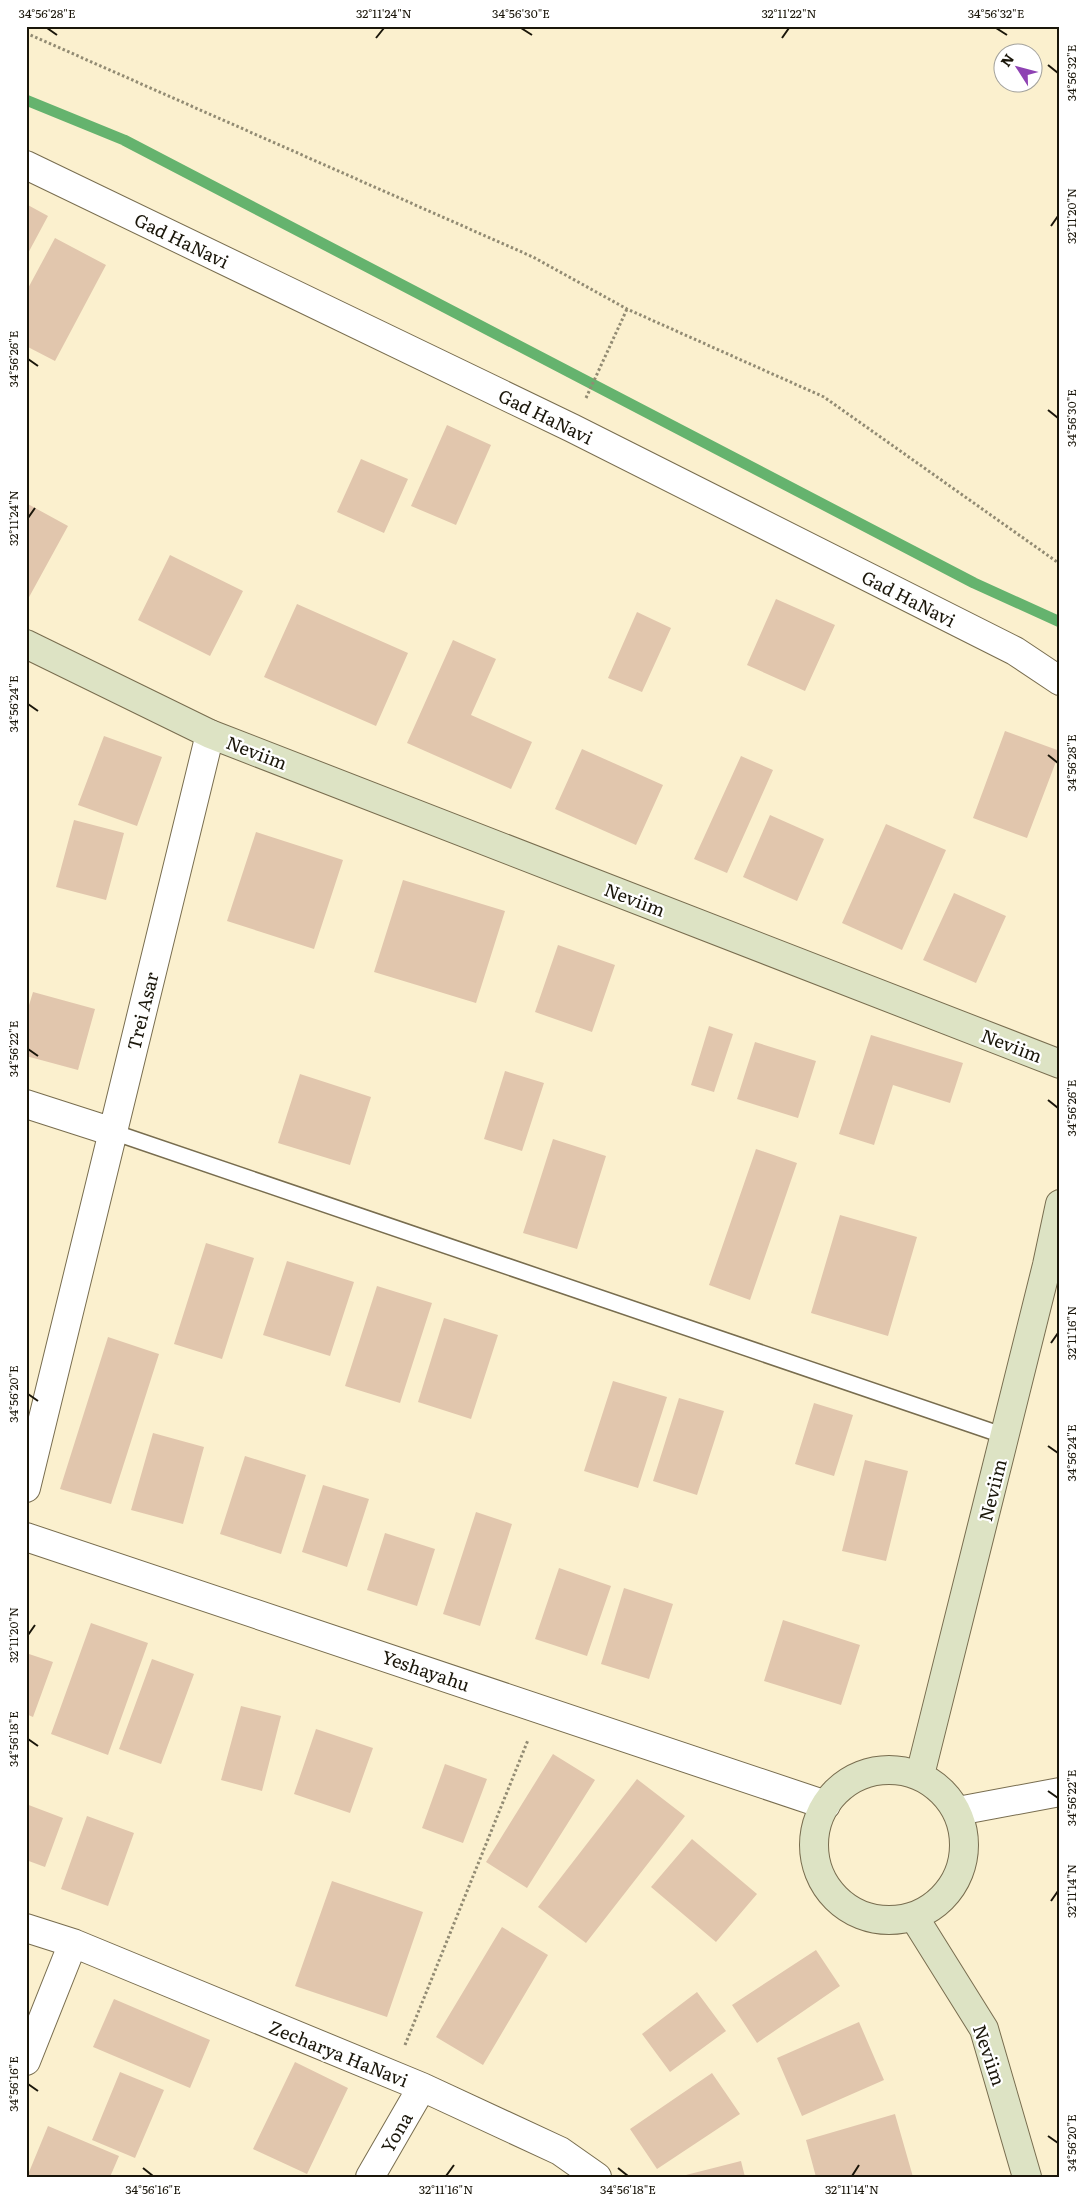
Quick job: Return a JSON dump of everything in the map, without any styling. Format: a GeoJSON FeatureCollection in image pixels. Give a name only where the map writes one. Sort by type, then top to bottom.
{"type":"FeatureCollection","features":[{"type":"Feature","properties":{"kind":"street","name":"Gad HaNavi"},"geometry":{"type":"LineString","coordinates":[[26,166],[572,428],[1015,651],[1060,680]]}},
{"type":"Feature","properties":{"kind":"street"},"geometry":{"type":"LineString","coordinates":[[26,644],[210,734]]}},
{"type":"Feature","properties":{"kind":"street","name":"Neviim"},"geometry":{"type":"LineString","coordinates":[[210,734],[1060,1064]]}},
{"type":"Feature","properties":{"kind":"street","name":"Trei Asar"},"geometry":{"type":"LineString","coordinates":[[26,1488],[210,734]]}},
{"type":"Feature","properties":{"kind":"street"},"geometry":{"type":"LineString","coordinates":[[26,1104],[113,1132]]}},
{"type":"Feature","properties":{"kind":"street","name":"Neviim"},"geometry":{"type":"LineString","coordinates":[[920,1775],[1005,1436],[1054,1267],[1060,1204]]}},
{"type":"Feature","properties":{"kind":"street","name":"Yeshayahu"},"geometry":{"type":"LineString","coordinates":[[26,1536],[826,1805]]}},
{"type":"Feature","properties":{"kind":"street"},"geometry":{"type":"LineString","coordinates":[[886,1769],[920,1775],[942,1790],[958,1811],[963,1826],[965,1852],[958,1878],[942,1900],[914,1917],[880,1921],[855,1913],[840,1903],[823,1883],[814,1858],[815,1829],[826,1805],[838,1790],[860,1775],[886,1769]]}},
{"type":"Feature","properties":{"kind":"street"},"geometry":{"type":"LineString","coordinates":[[958,1811],[1060,1792]]}},
{"type":"Feature","properties":{"kind":"street","name":"Neviim"},"geometry":{"type":"LineString","coordinates":[[914,1917],[984,2029],[1027,2177]]}},
{"type":"Feature","properties":{"kind":"street","name":"Zecharya HaNavi"},"geometry":{"type":"LineString","coordinates":[[26,1928],[73,1944],[422,2087],[560,2151],[598,2177]]}},
{"type":"Feature","properties":{"kind":"street"},"geometry":{"type":"LineString","coordinates":[[26,2061],[73,1944]]}},
{"type":"Feature","properties":{"kind":"street","name":"Yona"},"geometry":{"type":"LineString","coordinates":[[370,2177],[422,2087]]}},
{"type":"Feature","properties":{"kind":"lane"},"geometry":{"type":"LineString","coordinates":[[113,1132],[1005,1436]]}},
{"type":"Feature","properties":{"kind":"path"},"geometry":{"type":"LineString","coordinates":[[26,33],[533,257],[627,309],[824,397],[1060,564]]}},
{"type":"Feature","properties":{"kind":"path"},"geometry":{"type":"LineString","coordinates":[[572,428],[627,309]]}},
{"type":"Feature","properties":{"kind":"path"},"geometry":{"type":"LineString","coordinates":[[392,2075],[540,1709]]}},
{"type":"Feature","properties":{"kind":"building"},"geometry":{"type":"Polygon","coordinates":[[[26,204],[48,216],[26,257],[26,204]]]}},
{"type":"Feature","properties":{"kind":"building"},"geometry":{"type":"Polygon","coordinates":[[[55,238],[106,265],[55,361],[26,346],[26,292],[55,238]]]}},
{"type":"Feature","properties":{"kind":"building"},"geometry":{"type":"Polygon","coordinates":[[[447,425],[491,445],[456,525],[411,506],[447,425]]]}},
{"type":"Feature","properties":{"kind":"building"},"geometry":{"type":"Polygon","coordinates":[[[361,459],[408,479],[384,533],[337,512],[361,459]]]}},
{"type":"Feature","properties":{"kind":"building"},"geometry":{"type":"Polygon","coordinates":[[[26,503],[68,526],[28,599],[26,598],[26,503]]]}},
{"type":"Feature","properties":{"kind":"building"},"geometry":{"type":"Polygon","coordinates":[[[170,555],[243,591],[210,656],[138,620],[170,555]]]}},
{"type":"Feature","properties":{"kind":"building"},"geometry":{"type":"Polygon","coordinates":[[[776,599],[835,625],[805,691],[747,665],[776,599]]]}},
{"type":"Feature","properties":{"kind":"building"},"geometry":{"type":"Polygon","coordinates":[[[297,604],[408,653],[376,726],[264,677],[297,604]]]}},
{"type":"Feature","properties":{"kind":"building"},"geometry":{"type":"Polygon","coordinates":[[[637,612],[671,628],[642,692],[608,678],[637,612]]]}},
{"type":"Feature","properties":{"kind":"building"},"geometry":{"type":"Polygon","coordinates":[[[453,640],[496,659],[471,715],[532,742],[511,789],[407,743],[453,640]]]}},
{"type":"Feature","properties":{"kind":"building"},"geometry":{"type":"Polygon","coordinates":[[[1005,731],[1060,751],[1027,838],[973,818],[1005,731]]]}},
{"type":"Feature","properties":{"kind":"building"},"geometry":{"type":"Polygon","coordinates":[[[104,736],[162,757],[137,826],[78,805],[104,736]]]}},
{"type":"Feature","properties":{"kind":"building"},"geometry":{"type":"Polygon","coordinates":[[[582,749],[663,785],[636,845],[555,809],[582,749]]]}},
{"type":"Feature","properties":{"kind":"building"},"geometry":{"type":"Polygon","coordinates":[[[741,756],[773,770],[727,873],[694,859],[741,756]]]}},
{"type":"Feature","properties":{"kind":"building"},"geometry":{"type":"Polygon","coordinates":[[[770,815],[824,839],[797,901],[743,877],[770,815]]]}},
{"type":"Feature","properties":{"kind":"building"},"geometry":{"type":"Polygon","coordinates":[[[74,820],[124,833],[106,900],[56,887],[74,820]]]}},
{"type":"Feature","properties":{"kind":"building"},"geometry":{"type":"Polygon","coordinates":[[[886,824],[946,850],[902,950],[842,923],[886,824]]]}},
{"type":"Feature","properties":{"kind":"building"},"geometry":{"type":"Polygon","coordinates":[[[256,832],[343,860],[314,949],[227,921],[256,832]]]}},
{"type":"Feature","properties":{"kind":"building"},"geometry":{"type":"Polygon","coordinates":[[[403,880],[505,911],[476,1003],[374,972],[403,880]]]}},
{"type":"Feature","properties":{"kind":"building"},"geometry":{"type":"Polygon","coordinates":[[[954,893],[1006,916],[976,983],[923,960],[954,893]]]}},
{"type":"Feature","properties":{"kind":"building"},"geometry":{"type":"Polygon","coordinates":[[[558,945],[615,965],[592,1032],[535,1012],[558,945]]]}},
{"type":"Feature","properties":{"kind":"building"},"geometry":{"type":"Polygon","coordinates":[[[33,992],[95,1009],[78,1070],[26,1056],[26,1015],[33,992]]]}},
{"type":"Feature","properties":{"kind":"building"},"geometry":{"type":"Polygon","coordinates":[[[709,1026],[733,1034],[714,1092],[691,1085],[709,1026]]]}},
{"type":"Feature","properties":{"kind":"building"},"geometry":{"type":"Polygon","coordinates":[[[871,1035],[963,1063],[950,1103],[893,1085],[874,1145],[839,1134],[871,1035]]]}},
{"type":"Feature","properties":{"kind":"building"},"geometry":{"type":"Polygon","coordinates":[[[755,1042],[816,1061],[798,1118],[737,1099],[755,1042]]]}},
{"type":"Feature","properties":{"kind":"building"},"geometry":{"type":"Polygon","coordinates":[[[505,1071],[544,1083],[522,1151],[484,1139],[505,1071]]]}},
{"type":"Feature","properties":{"kind":"building"},"geometry":{"type":"Polygon","coordinates":[[[300,1074],[371,1097],[350,1165],[278,1143],[300,1074]]]}},
{"type":"Feature","properties":{"kind":"building"},"geometry":{"type":"Polygon","coordinates":[[[553,1139],[606,1156],[577,1249],[523,1233],[553,1139]]]}},
{"type":"Feature","properties":{"kind":"building"},"geometry":{"type":"Polygon","coordinates":[[[756,1149],[797,1163],[750,1300],[709,1285],[756,1149]]]}},
{"type":"Feature","properties":{"kind":"building"},"geometry":{"type":"Polygon","coordinates":[[[840,1215],[917,1237],[888,1336],[811,1313],[840,1215]]]}},
{"type":"Feature","properties":{"kind":"building"},"geometry":{"type":"Polygon","coordinates":[[[206,1243],[254,1258],[222,1359],[174,1344],[206,1243]]]}},
{"type":"Feature","properties":{"kind":"building"},"geometry":{"type":"Polygon","coordinates":[[[287,1261],[354,1282],[330,1356],[263,1335],[287,1261]]]}},
{"type":"Feature","properties":{"kind":"building"},"geometry":{"type":"Polygon","coordinates":[[[377,1286],[432,1303],[400,1403],[345,1386],[377,1286]]]}},
{"type":"Feature","properties":{"kind":"building"},"geometry":{"type":"Polygon","coordinates":[[[444,1318],[498,1335],[471,1419],[418,1402],[444,1318]]]}},
{"type":"Feature","properties":{"kind":"building"},"geometry":{"type":"Polygon","coordinates":[[[108,1337],[159,1354],[111,1504],[60,1489],[108,1337]]]}},
{"type":"Feature","properties":{"kind":"building"},"geometry":{"type":"Polygon","coordinates":[[[613,1381],[667,1397],[638,1488],[584,1471],[613,1381]]]}},
{"type":"Feature","properties":{"kind":"building"},"geometry":{"type":"Polygon","coordinates":[[[679,1398],[724,1411],[697,1495],[653,1481],[679,1398]]]}},
{"type":"Feature","properties":{"kind":"building"},"geometry":{"type":"Polygon","coordinates":[[[814,1403],[853,1415],[834,1476],[795,1464],[814,1403]]]}},
{"type":"Feature","properties":{"kind":"building"},"geometry":{"type":"Polygon","coordinates":[[[153,1433],[204,1447],[183,1524],[131,1510],[153,1433]]]}},
{"type":"Feature","properties":{"kind":"building"},"geometry":{"type":"Polygon","coordinates":[[[245,1456],[306,1475],[281,1554],[220,1534],[245,1456]]]}},
{"type":"Feature","properties":{"kind":"building"},"geometry":{"type":"Polygon","coordinates":[[[865,1460],[908,1471],[886,1561],[842,1551],[865,1460]]]}},
{"type":"Feature","properties":{"kind":"building"},"geometry":{"type":"Polygon","coordinates":[[[323,1485],[369,1499],[347,1567],[302,1552],[323,1485]]]}},
{"type":"Feature","properties":{"kind":"building"},"geometry":{"type":"Polygon","coordinates":[[[476,1512],[512,1524],[480,1626],[443,1614],[476,1512]]]}},
{"type":"Feature","properties":{"kind":"building"},"geometry":{"type":"Polygon","coordinates":[[[385,1533],[435,1549],[417,1606],[367,1590],[385,1533]]]}},
{"type":"Feature","properties":{"kind":"building"},"geometry":{"type":"Polygon","coordinates":[[[559,1568],[611,1586],[587,1656],[535,1639],[559,1568]]]}},
{"type":"Feature","properties":{"kind":"building"},"geometry":{"type":"Polygon","coordinates":[[[624,1588],[673,1604],[649,1679],[601,1664],[624,1588]]]}},
{"type":"Feature","properties":{"kind":"building"},"geometry":{"type":"Polygon","coordinates":[[[783,1620],[860,1645],[841,1705],[764,1681],[783,1620]]]}},
{"type":"Feature","properties":{"kind":"building"},"geometry":{"type":"Polygon","coordinates":[[[91,1623],[148,1643],[108,1755],[51,1734],[91,1623]]]}},
{"type":"Feature","properties":{"kind":"building"},"geometry":{"type":"Polygon","coordinates":[[[26,1653],[53,1662],[33,1717],[26,1714],[26,1653]]]}},
{"type":"Feature","properties":{"kind":"building"},"geometry":{"type":"Polygon","coordinates":[[[152,1659],[194,1674],[161,1764],[119,1749],[152,1659]]]}},
{"type":"Feature","properties":{"kind":"building"},"geometry":{"type":"Polygon","coordinates":[[[241,1706],[281,1716],[262,1791],[221,1780],[241,1706]]]}},
{"type":"Feature","properties":{"kind":"building"},"geometry":{"type":"Polygon","coordinates":[[[316,1729],[373,1748],[350,1813],[294,1794],[316,1729]]]}},
{"type":"Feature","properties":{"kind":"building"},"geometry":{"type":"Polygon","coordinates":[[[553,1754],[595,1780],[527,1888],[486,1862],[553,1754]]]}},
{"type":"Feature","properties":{"kind":"building"},"geometry":{"type":"Polygon","coordinates":[[[445,1764],[487,1779],[463,1843],[422,1828],[445,1764]]]}},
{"type":"Feature","properties":{"kind":"building"},"geometry":{"type":"Polygon","coordinates":[[[637,1779],[685,1816],[586,1943],[538,1907],[637,1779]]]}},
{"type":"Feature","properties":{"kind":"building"},"geometry":{"type":"Polygon","coordinates":[[[26,1804],[63,1818],[45,1867],[26,1860],[26,1804]]]}},
{"type":"Feature","properties":{"kind":"building"},"geometry":{"type":"Polygon","coordinates":[[[87,1816],[134,1833],[108,1906],[61,1889],[87,1816]]]}},
{"type":"Feature","properties":{"kind":"building"},"geometry":{"type":"Polygon","coordinates":[[[692,1839],[757,1894],[716,1942],[651,1887],[692,1839]]]}},
{"type":"Feature","properties":{"kind":"building"},"geometry":{"type":"Polygon","coordinates":[[[332,1881],[423,1912],[387,2017],[295,1986],[332,1881]]]}},
{"type":"Feature","properties":{"kind":"building"},"geometry":{"type":"Polygon","coordinates":[[[502,1927],[548,1955],[483,2065],[436,2037],[502,1927]]]}},
{"type":"Feature","properties":{"kind":"building"},"geometry":{"type":"Polygon","coordinates":[[[816,1950],[840,1986],[757,2043],[732,2005],[816,1950]]]}},
{"type":"Feature","properties":{"kind":"building"},"geometry":{"type":"Polygon","coordinates":[[[697,1992],[726,2031],[670,2072],[642,2034],[697,1992]]]}},
{"type":"Feature","properties":{"kind":"building"},"geometry":{"type":"Polygon","coordinates":[[[114,1999],[210,2040],[190,2088],[93,2047],[114,1999]]]}},
{"type":"Feature","properties":{"kind":"building"},"geometry":{"type":"Polygon","coordinates":[[[859,2022],[884,2080],[802,2116],[777,2058],[859,2022]]]}},
{"type":"Feature","properties":{"kind":"building"},"geometry":{"type":"Polygon","coordinates":[[[295,2062],[348,2088],[307,2174],[253,2149],[295,2062]]]}},
{"type":"Feature","properties":{"kind":"building"},"geometry":{"type":"Polygon","coordinates":[[[120,2072],[164,2090],[135,2158],[92,2140],[120,2072]]]}},
{"type":"Feature","properties":{"kind":"building"},"geometry":{"type":"Polygon","coordinates":[[[712,2073],[740,2114],[657,2169],[630,2129],[712,2073]]]}},
{"type":"Feature","properties":{"kind":"building"},"geometry":{"type":"Polygon","coordinates":[[[895,2114],[913,2177],[816,2177],[806,2140],[895,2114]]]}},
{"type":"Feature","properties":{"kind":"building"},"geometry":{"type":"Polygon","coordinates":[[[48,2126],[119,2156],[110,2177],[27,2177],[48,2126]]]}},
{"type":"Feature","properties":{"kind":"building"},"geometry":{"type":"Polygon","coordinates":[[[741,2161],[745,2177],[682,2177],[682,2176],[741,2161]]]}},
{"type":"Feature","properties":{"kind":"waterway"},"geometry":{"type":"LineString","coordinates":[[26,100],[124,140],[974,583],[1060,622]]}}]}
